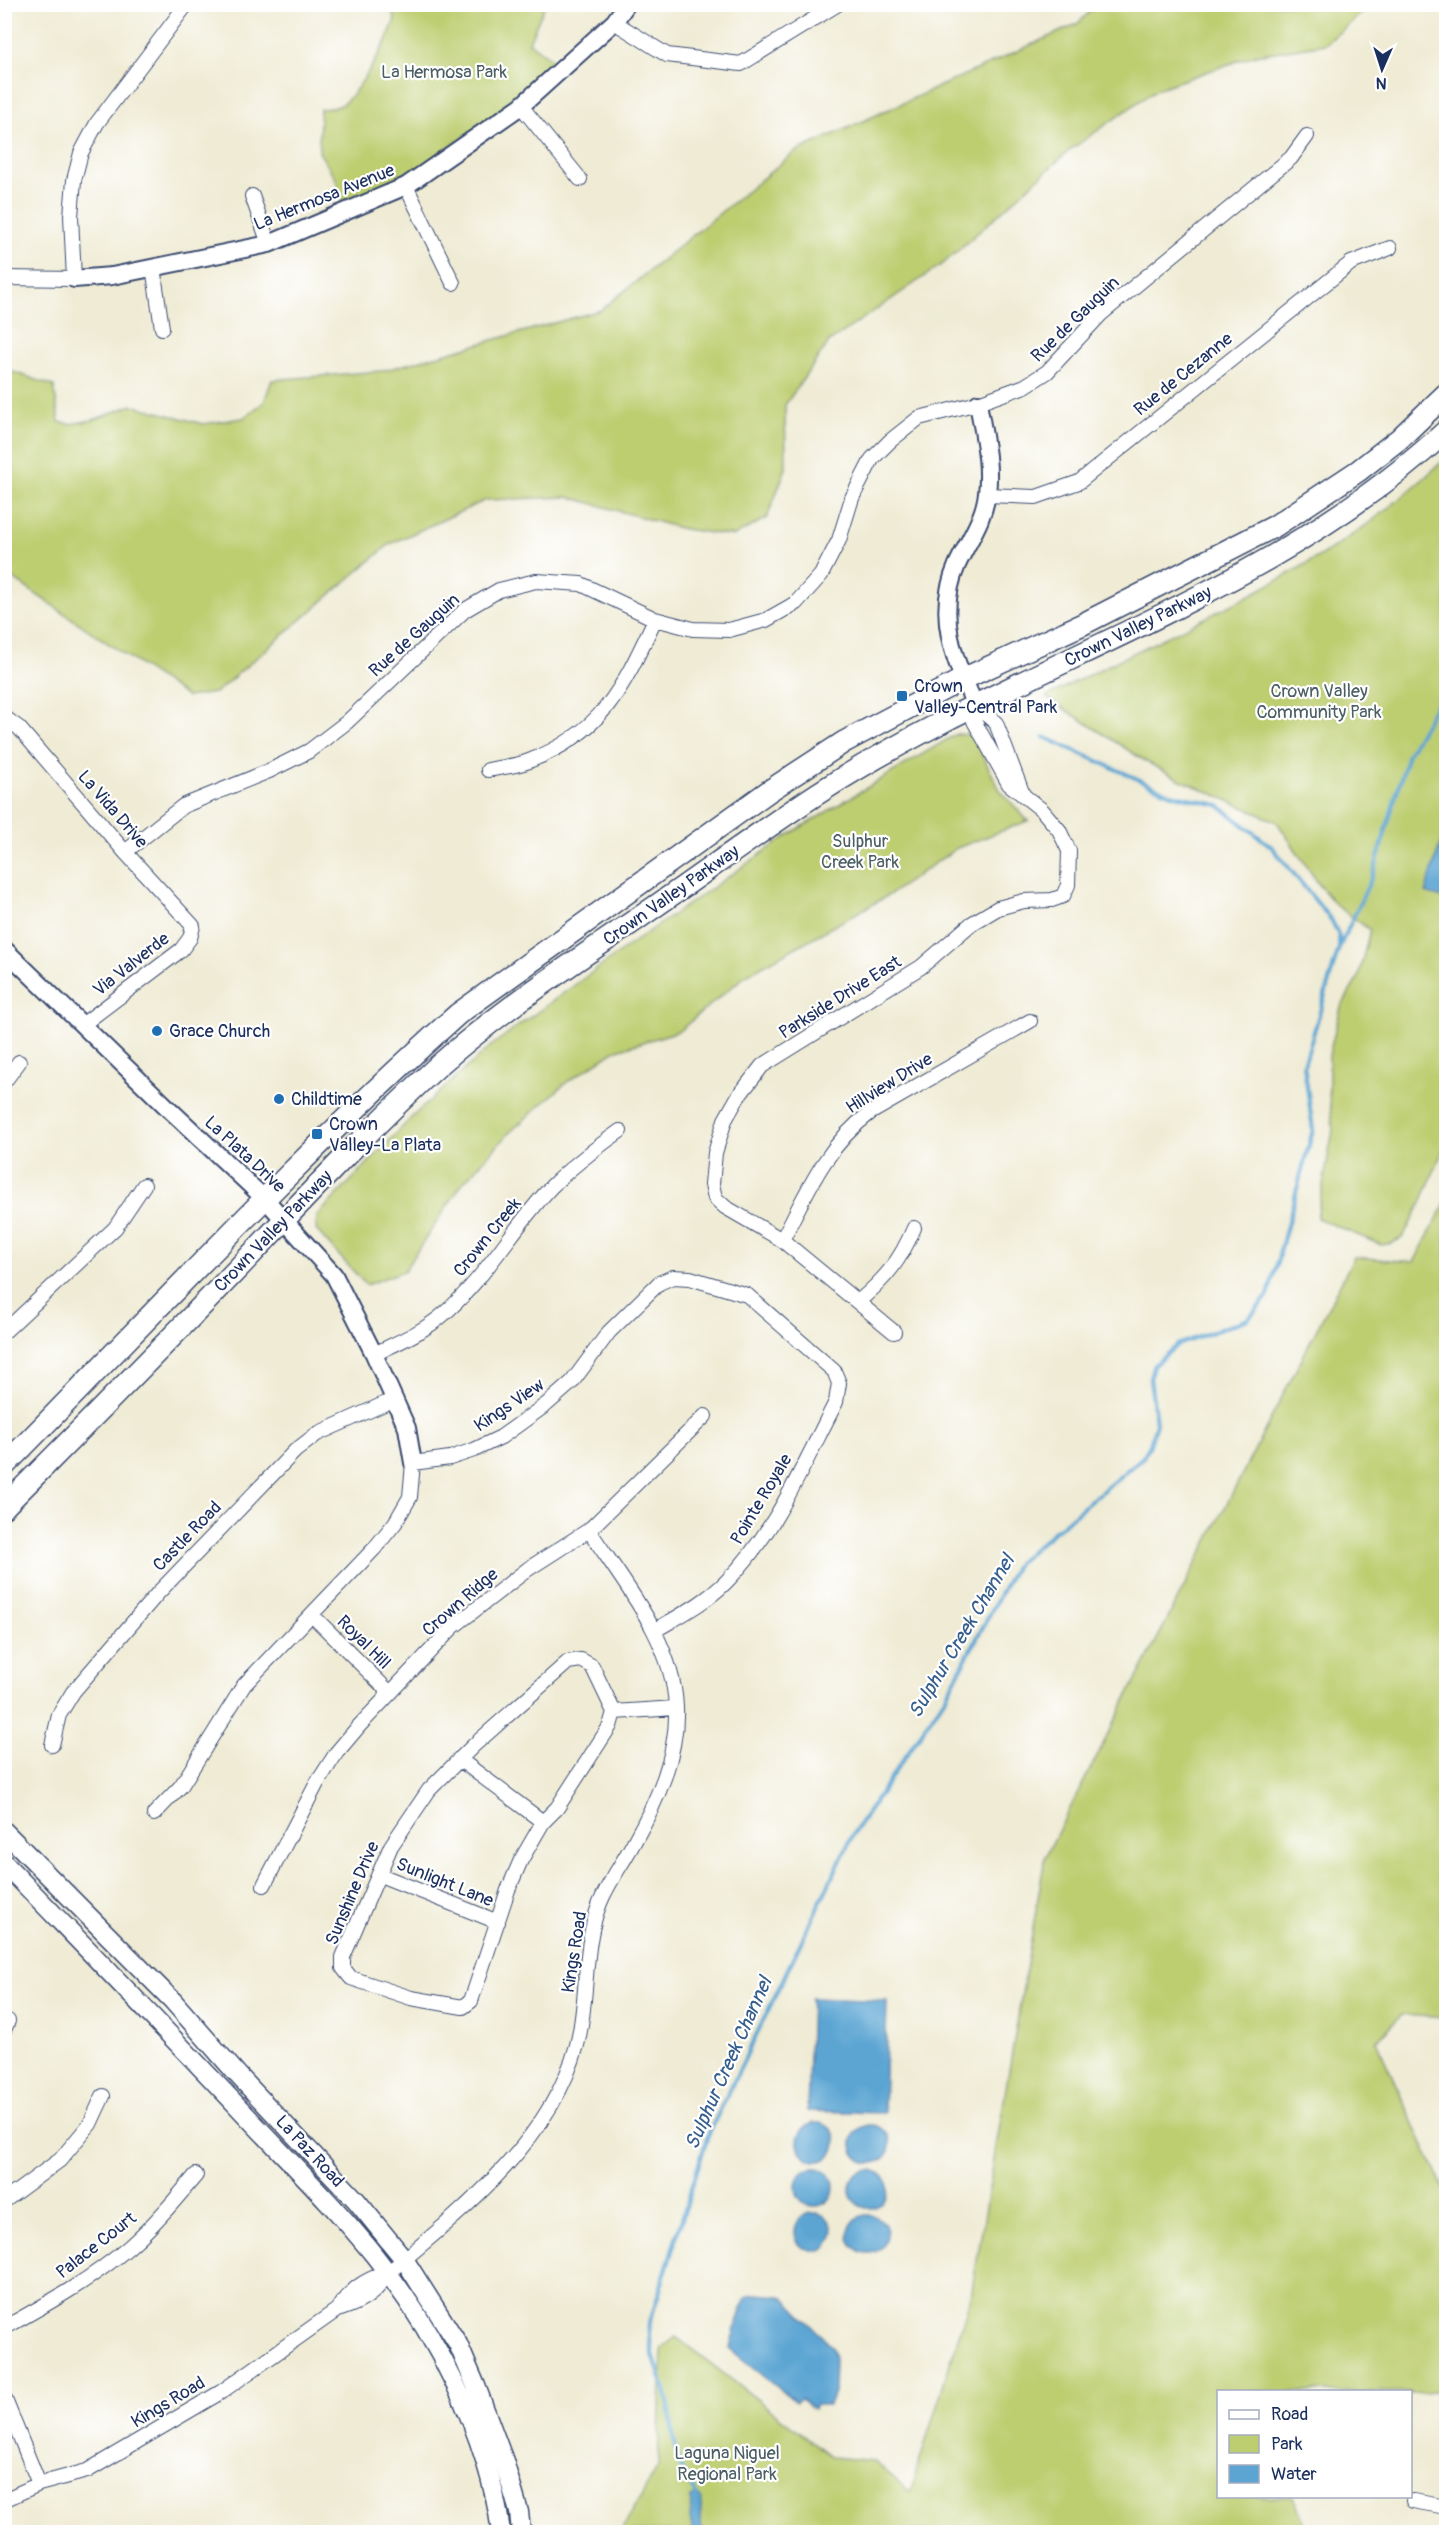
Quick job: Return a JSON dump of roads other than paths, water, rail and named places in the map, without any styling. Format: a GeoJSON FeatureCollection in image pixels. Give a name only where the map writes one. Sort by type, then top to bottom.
{"type":"FeatureCollection","features":[{"type":"Feature","properties":{"kind":"main road","name":"Crown Valley Parkway"},"geometry":{"type":"LineString","coordinates":[[4,1466],[412,1055],[484,994],[807,766],[880,721],[963,679],[1083,624],[1275,526],[1323,495],[1399,440],[1446,394]]}},
{"type":"Feature","properties":{"kind":"main road","name":"Crown Valley Parkway"},"geometry":{"type":"LineString","coordinates":[[4,1507],[397,1105],[442,1063],[488,1026],[585,955],[816,794],[975,705],[1199,597],[1282,551],[1358,502],[1413,462],[1446,431]]}},
{"type":"Feature","properties":{"kind":"main road","name":"La Paz Road"},"geometry":{"type":"LineString","coordinates":[[4,1831],[172,2001],[237,2074],[356,2200],[404,2259],[458,2344],[493,2429],[519,2512],[521,2532]]}},
{"type":"Feature","properties":{"kind":"main road","name":"La Paz Road"},"geometry":{"type":"LineString","coordinates":[[4,1863],[217,2084],[331,2207],[387,2273],[436,2347],[454,2383],[486,2464],[501,2532]]}},
{"type":"Feature","properties":{"kind":"main road"},"geometry":{"type":"LineString","coordinates":[[496,2506],[519,2512]]}},
{"type":"Feature","properties":{"kind":"street"},"geometry":{"type":"LineString","coordinates":[[74,279],[71,216],[74,180],[81,153],[97,123],[188,4]]}},
{"type":"Feature","properties":{"kind":"street","name":"La Hermosa Avenue"},"geometry":{"type":"LineString","coordinates":[[4,278],[74,279],[112,276],[269,244],[406,186],[521,106],[614,22],[627,4]]}},
{"type":"Feature","properties":{"kind":"street"},"geometry":{"type":"LineString","coordinates":[[614,22],[667,55],[741,64],[838,4]]}},
{"type":"Feature","properties":{"kind":"street"},"geometry":{"type":"LineString","coordinates":[[521,106],[580,179]]}},
{"type":"Feature","properties":{"kind":"street","name":"Rue de Gauguin"},"geometry":{"type":"LineString","coordinates":[[125,852],[183,806],[269,771],[309,751],[346,722],[465,610],[500,590],[536,581],[581,584],[655,619],[693,629],[729,630],[766,620],[796,603],[821,575],[835,549],[852,498],[872,459],[890,441],[919,418],[1025,386],[1047,372],[1101,314],[1291,158],[1307,136]]}},
{"type":"Feature","properties":{"kind":"street"},"geometry":{"type":"LineString","coordinates":[[406,186],[453,283]]}},
{"type":"Feature","properties":{"kind":"street"},"geometry":{"type":"LineString","coordinates":[[252,196],[269,244]]}},
{"type":"Feature","properties":{"kind":"street","name":"Rue de Cezanne"},"geometry":{"type":"LineString","coordinates":[[987,495],[1012,498],[1036,497],[1079,482],[1351,263],[1390,248]]}},
{"type":"Feature","properties":{"kind":"street"},"geometry":{"type":"LineString","coordinates":[[153,267],[162,328]]}},
{"type":"Feature","properties":{"kind":"street"},"geometry":{"type":"LineString","coordinates":[[975,705],[951,649],[946,606],[956,566],[976,530],[987,495],[987,450],[978,402]]}},
{"type":"Feature","properties":{"kind":"street"},"geometry":{"type":"LineString","coordinates":[[488,770],[527,762],[572,741],[605,712],[628,677],[655,619]]}},
{"type":"Feature","properties":{"kind":"street","name":"Parkside Drive East"},"geometry":{"type":"LineString","coordinates":[[782,1240],[725,1207],[715,1198],[712,1184],[715,1153],[725,1120],[738,1097],[762,1066],[921,967],[971,924],[998,908],[1024,901],[1052,900],[1063,896],[1068,885],[1069,850],[1059,830],[1022,792],[996,723],[975,705]]}},
{"type":"Feature","properties":{"kind":"street","name":"La Vida Drive"},"geometry":{"type":"LineString","coordinates":[[4,717],[19,728],[125,852],[193,926]]}},
{"type":"Feature","properties":{"kind":"street","name":"Via Valverde"},"geometry":{"type":"LineString","coordinates":[[82,1025],[181,950],[190,938],[193,926]]}},
{"type":"Feature","properties":{"kind":"street","name":"La Plata Drive"},"geometry":{"type":"LineString","coordinates":[[4,949],[266,1200],[334,1275],[395,1399],[407,1428],[413,1462]]}},
{"type":"Feature","properties":{"kind":"street","name":"Hillview Drive"},"geometry":{"type":"LineString","coordinates":[[782,1240],[826,1156],[850,1128],[870,1113],[1030,1021]]}},
{"type":"Feature","properties":{"kind":"street"},"geometry":{"type":"LineString","coordinates":[[4,1082],[19,1062]]}},
{"type":"Feature","properties":{"kind":"street","name":"Crown Creek"},"geometry":{"type":"LineString","coordinates":[[374,1354],[418,1332],[445,1313],[470,1288],[552,1187],[594,1149],[620,1131]]}},
{"type":"Feature","properties":{"kind":"street"},"geometry":{"type":"LineString","coordinates":[[4,1332],[115,1228],[144,1185]]}},
{"type":"Feature","properties":{"kind":"street"},"geometry":{"type":"LineString","coordinates":[[859,1301],[886,1278],[903,1253],[914,1228]]}},
{"type":"Feature","properties":{"kind":"street"},"geometry":{"type":"LineString","coordinates":[[782,1240],[894,1332]]}},
{"type":"Feature","properties":{"kind":"street","name":"Kings View"},"geometry":{"type":"LineString","coordinates":[[413,1462],[450,1458],[501,1437],[547,1404],[572,1382],[609,1332],[658,1283],[673,1277],[690,1278],[747,1295],[828,1365],[834,1371],[839,1383]]}},
{"type":"Feature","properties":{"kind":"street","name":"Pointe Royale"},"geometry":{"type":"LineString","coordinates":[[654,1631],[699,1604],[725,1583],[749,1556],[768,1529],[837,1402],[839,1383]]}},
{"type":"Feature","properties":{"kind":"street","name":"Castle Road"},"geometry":{"type":"LineString","coordinates":[[52,1745],[59,1715],[73,1692],[158,1593],[295,1451],[317,1434],[395,1399]]}},
{"type":"Feature","properties":{"kind":"street","name":"Crown Ridge"},"geometry":{"type":"LineString","coordinates":[[264,1885],[317,1783],[337,1752],[390,1693],[453,1627],[528,1569],[589,1530],[705,1416]]}},
{"type":"Feature","properties":{"kind":"street"},"geometry":{"type":"LineString","coordinates":[[153,1814],[181,1786],[244,1685],[374,1549],[395,1523],[410,1497],[413,1462]]}},
{"type":"Feature","properties":{"kind":"street","name":"Kings Road"},"geometry":{"type":"LineString","coordinates":[[4,2500],[39,2484],[87,2470],[221,2392],[337,2310],[353,2305],[376,2289],[387,2273],[444,2226],[530,2138],[561,2090],[578,2044],[590,1949],[599,1906],[649,1813],[671,1759],[676,1708],[673,1679],[654,1631],[589,1530]]}},
{"type":"Feature","properties":{"kind":"street","name":"Royal Hill"},"geometry":{"type":"LineString","coordinates":[[312,1615],[390,1693]]}},
{"type":"Feature","properties":{"kind":"street","name":"Sunshine Drive"},"geometry":{"type":"LineString","coordinates":[[581,1660],[592,1666],[614,1712],[610,1726],[557,1808],[543,1822],[521,1860],[508,1890],[471,2001],[463,2007],[411,1998],[351,1978],[343,1968],[343,1957],[391,1846],[429,1790],[459,1759],[568,1662],[581,1660]]}},
{"type":"Feature","properties":{"kind":"street"},"geometry":{"type":"LineString","coordinates":[[614,1712],[676,1708]]}},
{"type":"Feature","properties":{"kind":"street"},"geometry":{"type":"LineString","coordinates":[[459,1759],[543,1822]]}},
{"type":"Feature","properties":{"kind":"street","name":"Sunlight Lane"},"geometry":{"type":"LineString","coordinates":[[380,1875],[498,1922]]}},
{"type":"Feature","properties":{"kind":"street"},"geometry":{"type":"LineString","coordinates":[[4,2200],[60,2160],[90,2124],[103,2096]]}},
{"type":"Feature","properties":{"kind":"street","name":"Palace Court"},"geometry":{"type":"LineString","coordinates":[[4,2328],[76,2285],[129,2247],[173,2204],[196,2175]]}},
{"type":"Feature","properties":{"kind":"street"},"geometry":{"type":"LineString","coordinates":[[4,2397],[39,2484]]}},
{"type":"Feature","properties":{"kind":"street"},"geometry":{"type":"LineString","coordinates":[[1413,2501],[1446,2507]]}},
{"type":"Feature","properties":{"kind":"water"},"geometry":{"type":"Polygon","coordinates":[[[1442,838],[1446,839],[1446,899],[1425,893],[1442,838]]]}},
{"type":"Feature","properties":{"kind":"water"},"geometry":{"type":"Polygon","coordinates":[[[811,1998],[887,2001],[884,2113],[807,2111],[811,1998]]]}},
{"type":"Feature","properties":{"kind":"water"},"geometry":{"type":"Polygon","coordinates":[[[817,2123],[831,2128],[836,2142],[831,2156],[817,2161],[803,2156],[798,2142],[803,2128],[817,2123]]]}},
{"type":"Feature","properties":{"kind":"water"},"geometry":{"type":"Polygon","coordinates":[[[871,2125],[885,2130],[890,2144],[885,2158],[871,2163],[857,2158],[852,2144],[857,2130],[871,2125]]]}},
{"type":"Feature","properties":{"kind":"water"},"geometry":{"type":"Polygon","coordinates":[[[815,2168],[829,2173],[834,2187],[829,2201],[815,2206],[801,2201],[796,2187],[801,2173],[815,2168]]]}},
{"type":"Feature","properties":{"kind":"water"},"geometry":{"type":"Polygon","coordinates":[[[869,2170],[883,2175],[888,2189],[883,2203],[869,2208],[855,2203],[850,2189],[855,2175],[869,2170]]]}},
{"type":"Feature","properties":{"kind":"water"},"geometry":{"type":"Polygon","coordinates":[[[814,2213],[828,2218],[833,2232],[828,2246],[814,2251],[800,2246],[795,2232],[800,2218],[814,2213]]]}},
{"type":"Feature","properties":{"kind":"water"},"geometry":{"type":"Polygon","coordinates":[[[868,2215],[882,2220],[887,2234],[882,2248],[868,2253],[854,2248],[849,2234],[854,2220],[868,2215]]]}},
{"type":"Feature","properties":{"kind":"water"},"geometry":{"type":"Polygon","coordinates":[[[756,2294],[780,2296],[786,2299],[832,2347],[835,2358],[834,2392],[829,2405],[815,2405],[814,2409],[800,2399],[796,2402],[730,2349],[745,2300],[748,2296],[756,2294]]]}},
{"type":"Feature","properties":{"kind":"water"},"geometry":{"type":"Polygon","coordinates":[[[697,2495],[702,2500],[700,2519],[703,2532],[693,2532],[690,2518],[691,2498],[697,2495]]]}},
{"type":"Feature","properties":{"kind":"waterway"},"geometry":{"type":"LineString","coordinates":[[1340,946],[1373,875],[1408,754],[1446,687]]}},
{"type":"Feature","properties":{"kind":"waterway","name":"Sulphur Creek Channel"},"geometry":{"type":"LineString","coordinates":[[697,2498],[677,2458],[669,2406],[651,2345],[650,2322],[708,2135],[853,1834],[946,1696],[1017,1563],[1143,1457],[1150,1445],[1156,1423],[1150,1378],[1153,1366],[1177,1345],[1248,1319],[1268,1296],[1313,1130],[1304,1065],[1339,948],[1339,936],[1332,921],[1272,847],[1218,805],[1171,794],[1044,737]]}},
{"type":"Feature","properties":{"kind":"place","name":"Crown Valley-Central Park"},"geometry":{"type":"Point","coordinates":[902,696]}},
{"type":"Feature","properties":{"kind":"place","name":"Grace Church"},"geometry":{"type":"Point","coordinates":[157,1031]}},
{"type":"Feature","properties":{"kind":"place","name":"Childtime"},"geometry":{"type":"Point","coordinates":[279,1099]}},
{"type":"Feature","properties":{"kind":"place","name":"Crown Valley-La Plata"},"geometry":{"type":"Point","coordinates":[317,1134]}},
{"type":"Feature","properties":{"kind":"park label","name":"La Hermosa Park"},"geometry":{"type":"Point","coordinates":[444,72]}},
{"type":"Feature","properties":{"kind":"park label","name":"Crown Valley Community Park"},"geometry":{"type":"Point","coordinates":[1319,701]}},
{"type":"Feature","properties":{"kind":"park label","name":"Sulphur Creek Park"},"geometry":{"type":"Point","coordinates":[860,851]}},
{"type":"Feature","properties":{"kind":"park label","name":"Laguna Niguel Regional Park"},"geometry":{"type":"Point","coordinates":[727,2463]}}]}
